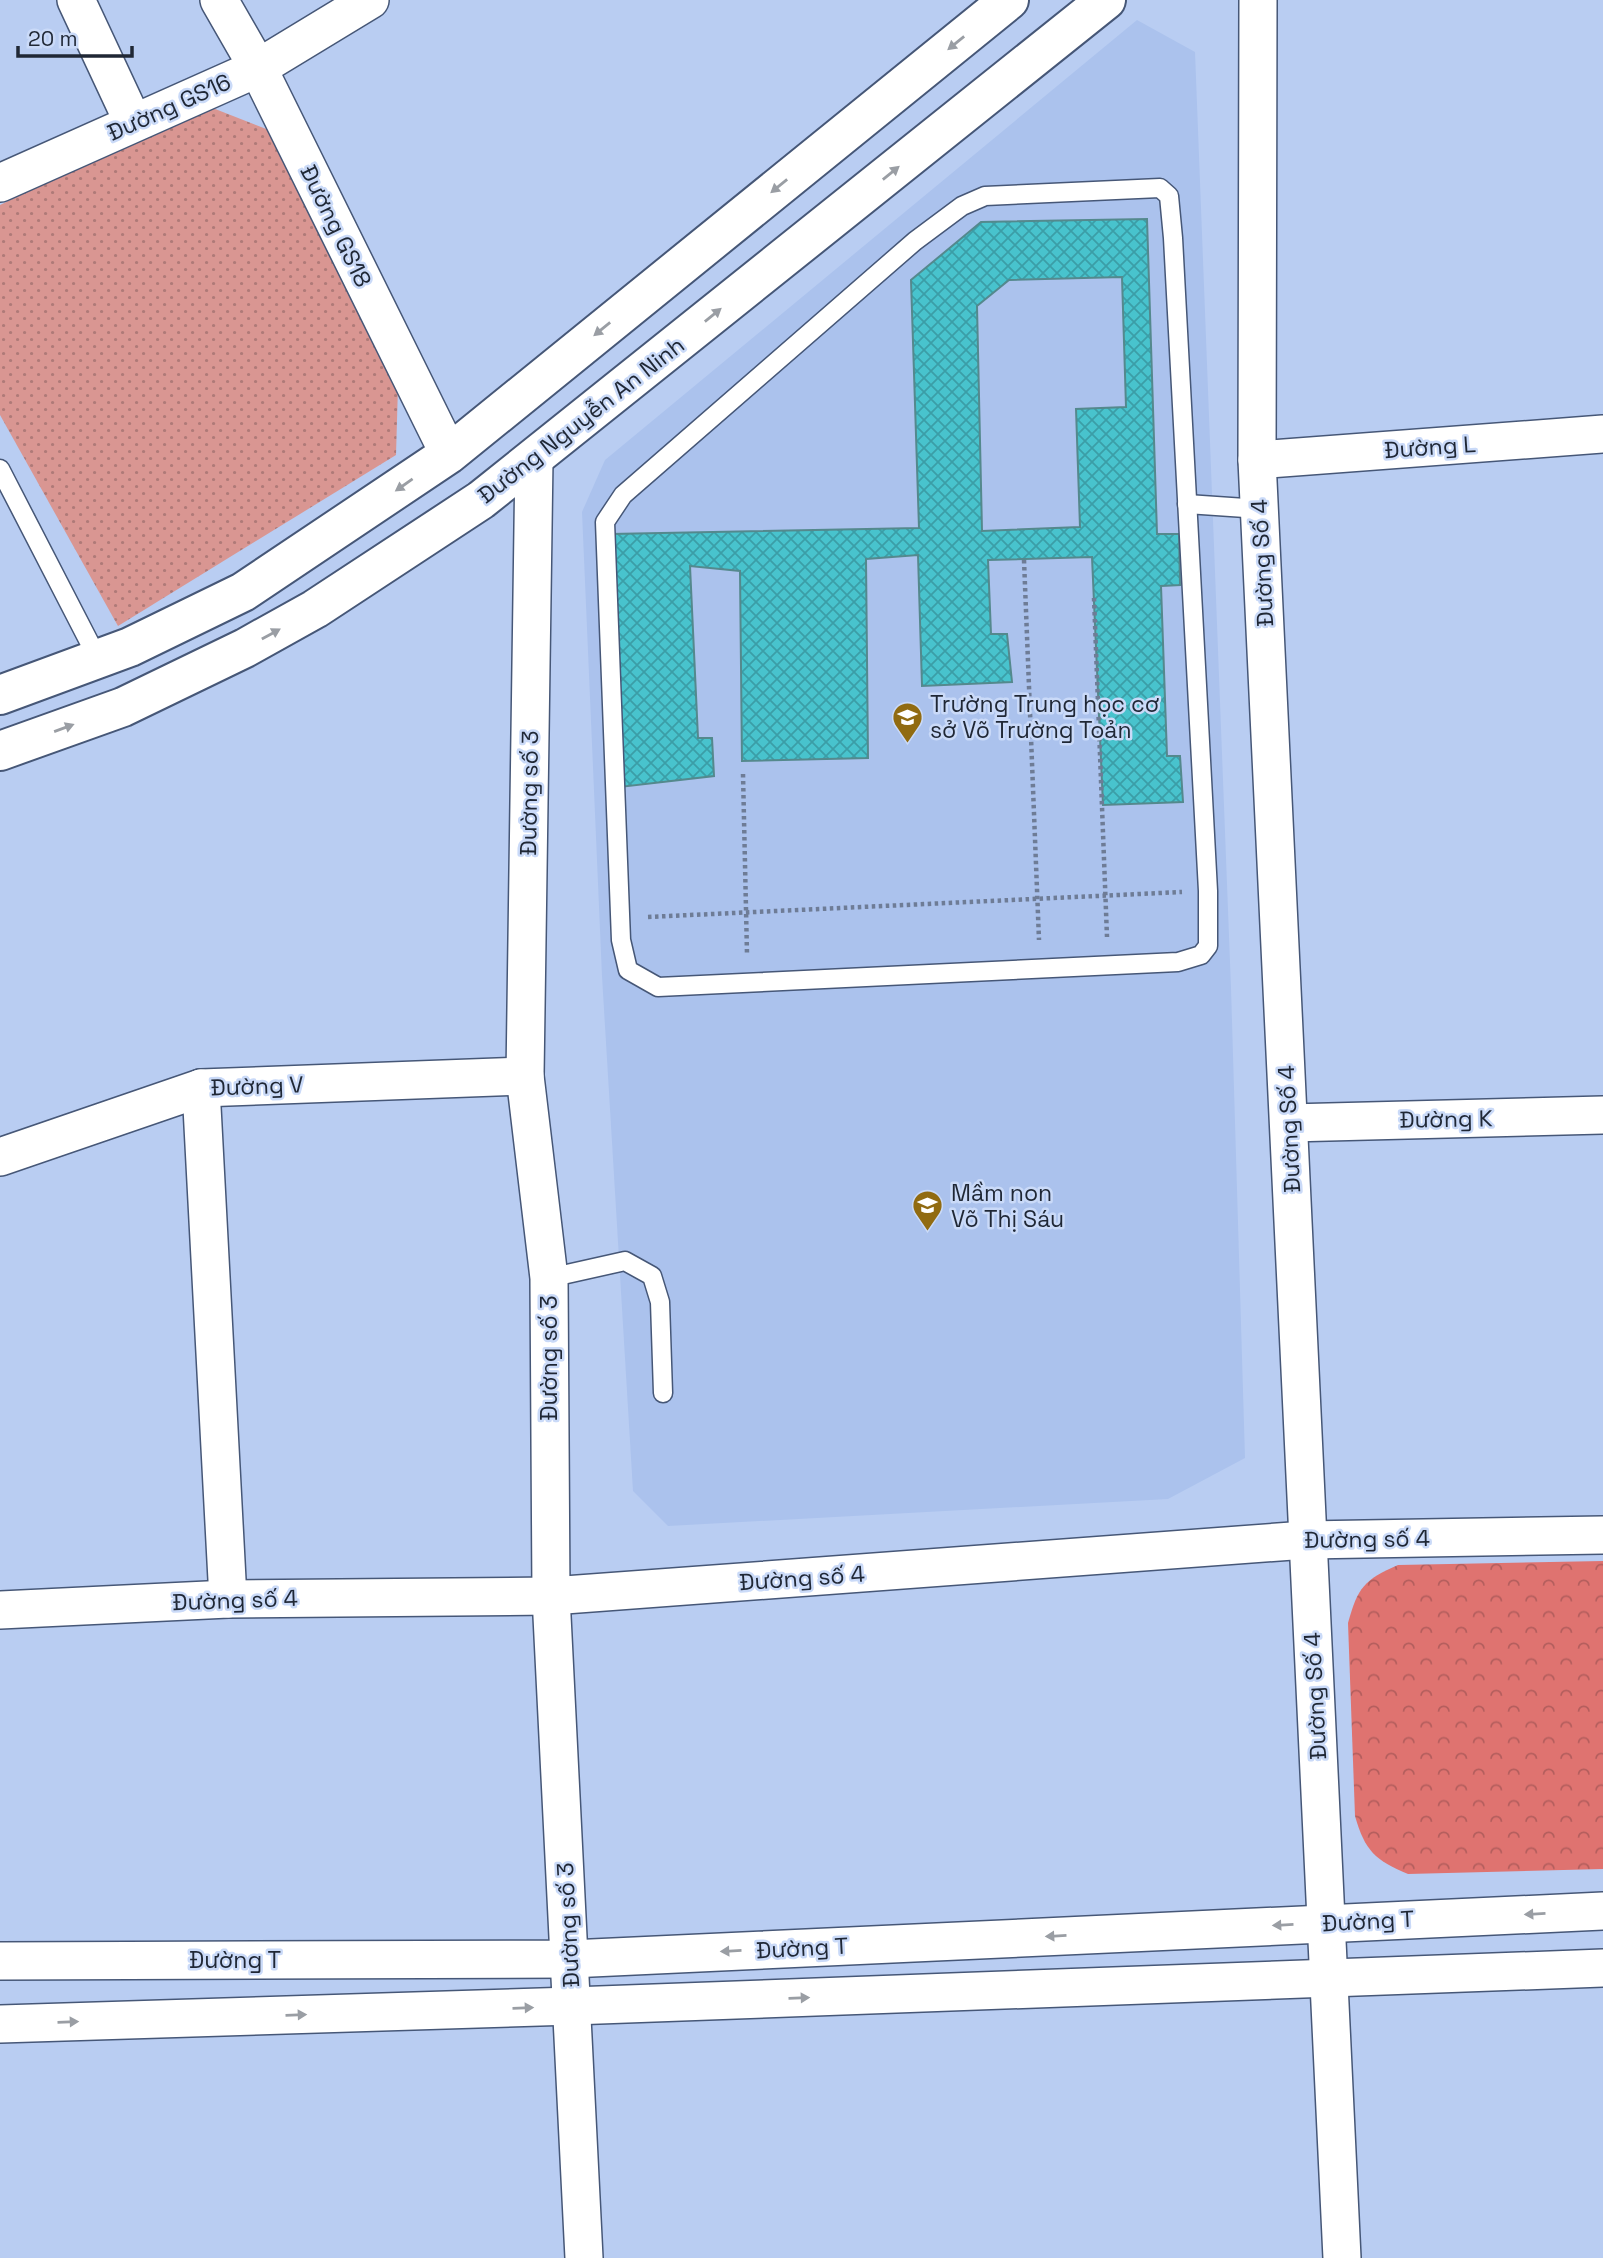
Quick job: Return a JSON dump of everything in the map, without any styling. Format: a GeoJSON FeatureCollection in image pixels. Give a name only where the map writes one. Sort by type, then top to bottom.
{"type":"FeatureCollection","features":[{"type":"Feature","properties":{"kind":"main road"},"geometry":{"type":"LineString","coordinates":[[0,695],[130,647],[243,592],[449,454],[1009,0]]}},
{"type":"Feature","properties":{"kind":"main road","name":"Đường Nguyễn An Ninh"},"geometry":{"type":"LineString","coordinates":[[0,751],[123,707],[245,648],[315,609],[481,500],[1107,0]]}},
{"type":"Feature","properties":{"kind":"main road"},"geometry":{"type":"LineString","coordinates":[[449,454],[481,500]]}},
{"type":"Feature","properties":{"kind":"street"},"geometry":{"type":"LineString","coordinates":[[76,0],[133,122]]}},
{"type":"Feature","properties":{"kind":"street","name":"Đường GS18"},"geometry":{"type":"LineString","coordinates":[[219,0],[258,68],[449,454]]}},
{"type":"Feature","properties":{"kind":"street","name":"Đường GS16"},"geometry":{"type":"LineString","coordinates":[[0,183],[258,68],[370,0]]}},
{"type":"Feature","properties":{"kind":"street","name":"Đường Số 4"},"geometry":{"type":"LineString","coordinates":[[1258,0],[1257,460],[1342,2258]]}},
{"type":"Feature","properties":{"kind":"street","name":"Đường L"},"geometry":{"type":"LineString","coordinates":[[1257,460],[1603,434]]}},
{"type":"Feature","properties":{"kind":"street","name":"Đường số 3"},"geometry":{"type":"LineString","coordinates":[[534,459],[525,1076],[549,1278],[551,1596],[584,2258]]}},
{"type":"Feature","properties":{"kind":"street","name":"Đường V"},"geometry":{"type":"LineString","coordinates":[[0,1157],[201,1088],[525,1076]]}},
{"type":"Feature","properties":{"kind":"street"},"geometry":{"type":"LineString","coordinates":[[201,1088],[228,1599]]}},
{"type":"Feature","properties":{"kind":"street","name":"Đường K"},"geometry":{"type":"LineString","coordinates":[[1289,1123],[1603,1115]]}},
{"type":"Feature","properties":{"kind":"street","name":"Đường số 4"},"geometry":{"type":"LineString","coordinates":[[0,1610],[228,1599],[551,1596],[1306,1540],[1603,1535]]}},
{"type":"Feature","properties":{"kind":"street","name":"Đường T"},"geometry":{"type":"LineString","coordinates":[[0,1961],[570,1959],[1603,1911]]}},
{"type":"Feature","properties":{"kind":"street"},"geometry":{"type":"LineString","coordinates":[[0,2024],[1603,1968]]}},
{"type":"Feature","properties":{"kind":"lane"},"geometry":{"type":"LineString","coordinates":[[1160,188],[1169,195],[1187,503],[1208,891],[1208,946],[1201,955],[1178,962],[659,987],[628,971],[621,940],[605,522],[623,495],[915,241],[962,206],[985,196],[1160,188]]}},
{"type":"Feature","properties":{"kind":"lane"},"geometry":{"type":"LineString","coordinates":[[0,469],[98,659]]}},
{"type":"Feature","properties":{"kind":"lane"},"geometry":{"type":"LineString","coordinates":[[1187,503],[1260,509]]}},
{"type":"Feature","properties":{"kind":"lane"},"geometry":{"type":"LineString","coordinates":[[549,1278],[625,1261],[652,1276],[660,1302],[663,1393]]}},
{"type":"Feature","properties":{"kind":"path"},"geometry":{"type":"LineString","coordinates":[[1024,559],[1040,969]]}},
{"type":"Feature","properties":{"kind":"path"},"geometry":{"type":"LineString","coordinates":[[1094,598],[1108,966]]}},
{"type":"Feature","properties":{"kind":"path"},"geometry":{"type":"LineString","coordinates":[[743,774],[747,983]]}},
{"type":"Feature","properties":{"kind":"path"},"geometry":{"type":"LineString","coordinates":[[620,918],[1208,891]]}},
{"type":"Feature","properties":{"kind":"shaded area","name":"Trường Trung học cơ sở Võ Trường Toản"},"geometry":{"type":"Polygon","coordinates":[[[1137,20],[1195,52],[1231,988],[1245,1458],[1168,1499],[668,1526],[633,1491],[602,976],[582,512],[605,460],[1137,20]]]}},
{"type":"Feature","properties":{"kind":"shaded area"},"geometry":{"type":"Polygon","coordinates":[[[205,105],[274,132],[398,386],[396,455],[118,626],[0,415],[0,205],[205,105]]]}},
{"type":"Feature","properties":{"kind":"green space"},"geometry":{"type":"Polygon","coordinates":[[[1603,1561],[1603,1869],[1408,1874],[1379,1859],[1367,1846],[1355,1816],[1348,1623],[1355,1601],[1364,1586],[1377,1575],[1398,1565],[1603,1561]]]}},
{"type":"Feature","properties":{"kind":"building"},"geometry":{"type":"Polygon","coordinates":[[[1147,219],[1157,534],[1179,534],[1180,585],[1161,586],[1167,756],[1180,756],[1183,802],[1103,805],[1092,557],[988,560],[991,634],[1007,634],[1012,682],[922,686],[918,555],[866,559],[868,758],[742,761],[740,571],[690,566],[698,738],[712,738],[714,776],[620,787],[611,534],[919,528],[911,280],[981,222],[1147,219]],[[1122,277],[1009,280],[977,306],[982,531],[1080,527],[1076,409],[1126,407],[1122,277]]]}},
{"type":"Feature","properties":{"kind":"place","name":"Trường Trung học cơ sở Võ Trường Toản"},"geometry":{"type":"Point","coordinates":[907,744]}},
{"type":"Feature","properties":{"kind":"place","name":"Mầm non Võ Thị Sáu"},"geometry":{"type":"Point","coordinates":[928,1233]}}]}
